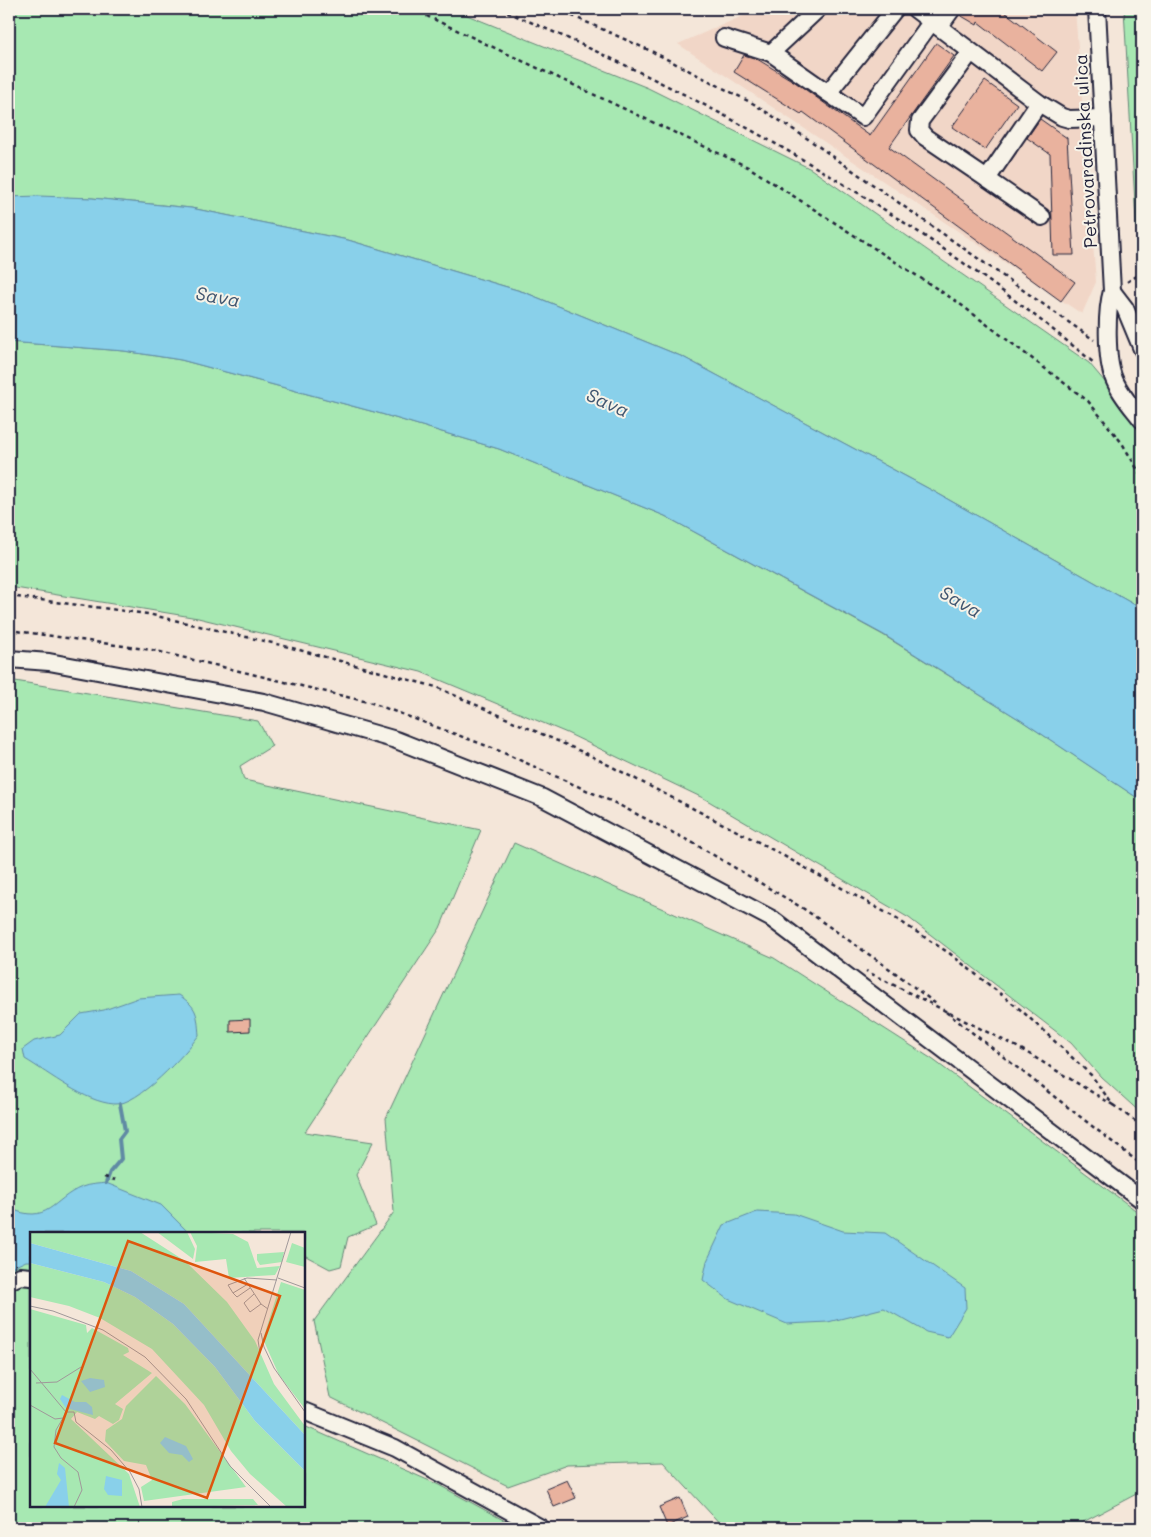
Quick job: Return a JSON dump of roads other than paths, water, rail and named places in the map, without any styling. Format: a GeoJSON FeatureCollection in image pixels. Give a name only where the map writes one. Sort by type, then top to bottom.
{"type":"FeatureCollection","features":[{"type":"Feature","properties":{"kind":"street"},"geometry":{"type":"LineString","coordinates":[[772,53],[818,9]]}},
{"type":"Feature","properties":{"kind":"street"},"geometry":{"type":"LineString","coordinates":[[828,93],[895,9]]}},
{"type":"Feature","properties":{"kind":"street"},"geometry":{"type":"LineString","coordinates":[[915,9],[1039,103],[1069,119],[1103,118]]}},
{"type":"Feature","properties":{"kind":"street"},"geometry":{"type":"LineString","coordinates":[[724,38],[772,53],[863,117],[935,24],[952,9]]}},
{"type":"Feature","properties":{"kind":"street","name":"Petrovaradinska ulica"},"geometry":{"type":"LineString","coordinates":[[1097,9],[1112,291],[1108,303],[1109,350],[1113,378],[1124,397],[1142,420]]}},
{"type":"Feature","properties":{"kind":"street"},"geometry":{"type":"LineString","coordinates":[[971,52],[920,121],[919,130],[925,137],[1042,217]]}},
{"type":"Feature","properties":{"kind":"street"},"geometry":{"type":"LineString","coordinates":[[987,179],[1039,103]]}},
{"type":"Feature","properties":{"kind":"street"},"geometry":{"type":"LineString","coordinates":[[1112,291],[1125,308],[1142,349]]}},
{"type":"Feature","properties":{"kind":"street"},"geometry":{"type":"LineString","coordinates":[[9,660],[49,662],[264,702],[396,740],[543,798],[772,919],[1142,1200]]}},
{"type":"Feature","properties":{"kind":"street"},"geometry":{"type":"LineString","coordinates":[[305,1412],[395,1448],[541,1528]]}},
{"type":"Feature","properties":{"kind":"water","name":"Sava"},"geometry":{"type":"Polygon","coordinates":[[[9,197],[92,198],[191,208],[348,240],[524,292],[683,357],[935,492],[1142,609],[1142,801],[1022,721],[884,635],[665,516],[499,449],[378,413],[181,360],[124,351],[9,342],[9,197]]]}},
{"type":"Feature","properties":{"kind":"water"},"geometry":{"type":"Polygon","coordinates":[[[179,995],[190,1004],[195,1012],[199,1035],[184,1054],[161,1077],[136,1097],[124,1102],[114,1104],[91,1098],[25,1059],[23,1049],[34,1041],[60,1035],[81,1014],[104,1010],[138,998],[179,995]]]}},
{"type":"Feature","properties":{"kind":"water"},"geometry":{"type":"Polygon","coordinates":[[[106,1183],[161,1205],[188,1232],[30,1232],[30,1261],[9,1269],[9,1208],[22,1213],[33,1214],[42,1212],[72,1192],[91,1185],[106,1183]]]}},
{"type":"Feature","properties":{"kind":"water"},"geometry":{"type":"Polygon","coordinates":[[[757,1212],[794,1214],[843,1231],[885,1233],[965,1288],[966,1308],[948,1337],[926,1332],[884,1308],[828,1322],[787,1324],[728,1299],[703,1280],[707,1261],[724,1225],[757,1212]]]}},
{"type":"Feature","properties":{"kind":"waterway"},"geometry":{"type":"LineString","coordinates":[[106,1183],[110,1172],[121,1159],[119,1139],[125,1131],[120,1104]]}}]}
